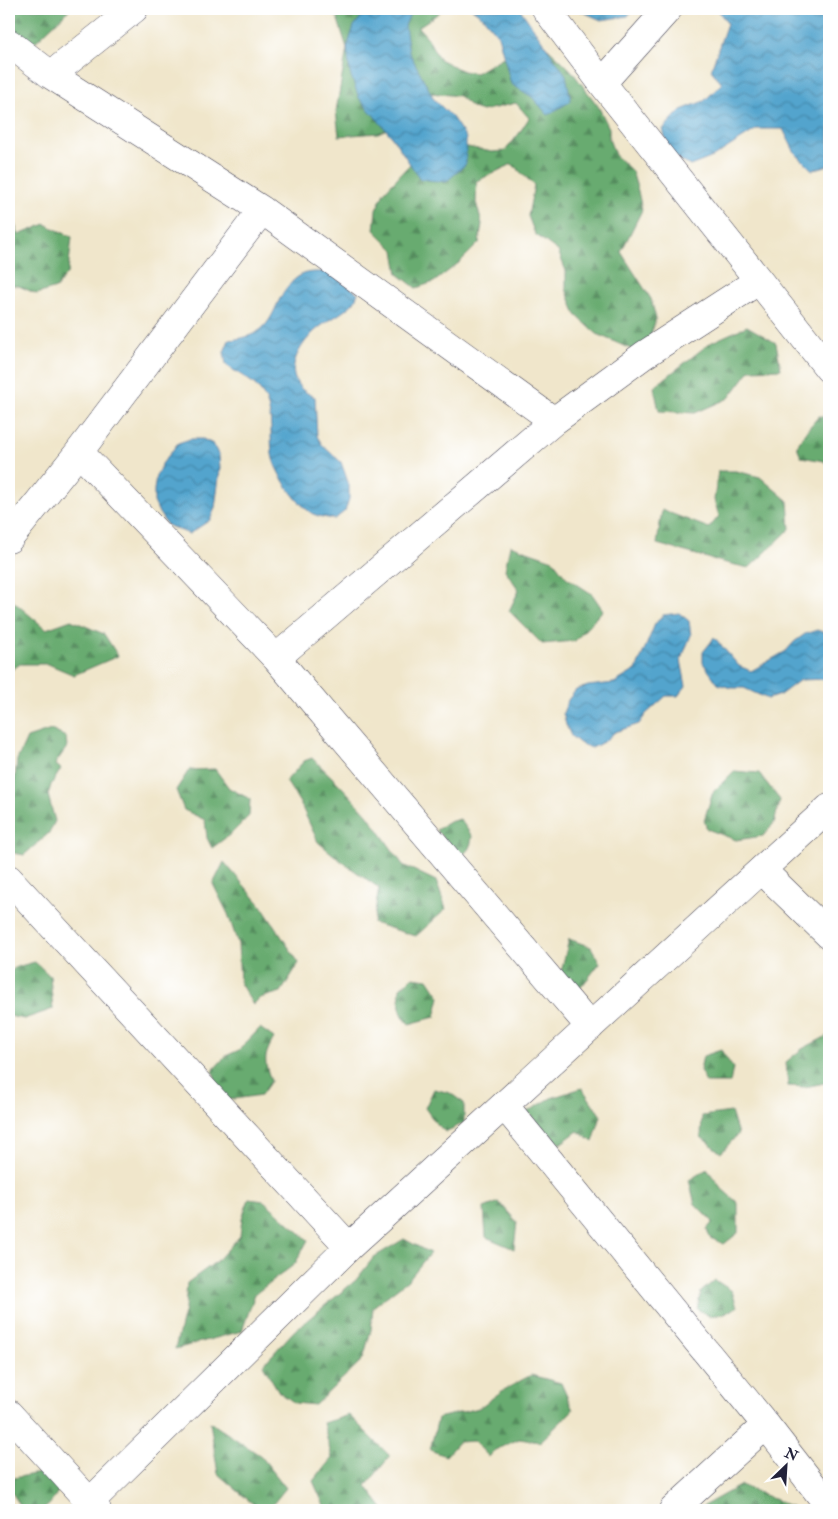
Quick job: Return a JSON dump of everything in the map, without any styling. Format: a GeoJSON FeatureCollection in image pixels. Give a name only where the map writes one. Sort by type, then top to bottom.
{"type":"FeatureCollection","features":[{"type":"Feature","properties":{"kind":"street"},"geometry":{"type":"LineString","coordinates":[[52,75],[134,9]]}},
{"type":"Feature","properties":{"kind":"street"},"geometry":{"type":"LineString","coordinates":[[546,9],[602,83],[829,369]]}},
{"type":"Feature","properties":{"kind":"street"},"geometry":{"type":"LineString","coordinates":[[602,83],[668,9]]}},
{"type":"Feature","properties":{"kind":"street"},"geometry":{"type":"LineString","coordinates":[[9,43],[52,75],[262,210],[554,420]]}},
{"type":"Feature","properties":{"kind":"street"},"geometry":{"type":"LineString","coordinates":[[9,539],[79,452],[262,210]]}},
{"type":"Feature","properties":{"kind":"street"},"geometry":{"type":"LineString","coordinates":[[276,658],[554,420],[644,355],[758,281]]}},
{"type":"Feature","properties":{"kind":"street"},"geometry":{"type":"LineString","coordinates":[[79,452],[276,658],[590,1026]]}},
{"type":"Feature","properties":{"kind":"street"},"geometry":{"type":"LineString","coordinates":[[9,1414],[94,1506],[349,1247],[829,808]]}},
{"type":"Feature","properties":{"kind":"street"},"geometry":{"type":"LineString","coordinates":[[762,870],[829,935]]}},
{"type":"Feature","properties":{"kind":"street"},"geometry":{"type":"LineString","coordinates":[[9,879],[349,1247]]}},
{"type":"Feature","properties":{"kind":"street"},"geometry":{"type":"LineString","coordinates":[[504,1105],[766,1425],[829,1506]]}},
{"type":"Feature","properties":{"kind":"street"},"geometry":{"type":"LineString","coordinates":[[673,1510],[766,1425]]}},
{"type":"Feature","properties":{"kind":"green space"},"geometry":{"type":"Polygon","coordinates":[[[9,9],[70,9],[10,66],[9,9]]]}},
{"type":"Feature","properties":{"kind":"green space"},"geometry":{"type":"Polygon","coordinates":[[[326,9],[443,9],[418,27],[427,37],[439,59],[463,71],[476,73],[517,49],[548,48],[570,69],[598,106],[609,128],[609,139],[615,155],[632,171],[638,191],[642,210],[621,252],[651,299],[656,319],[644,355],[597,334],[576,315],[566,289],[566,271],[558,251],[535,234],[528,216],[534,185],[512,164],[477,181],[476,202],[482,224],[479,243],[460,262],[434,282],[416,288],[398,274],[394,250],[374,230],[376,210],[384,192],[410,164],[453,144],[492,152],[505,151],[529,118],[516,103],[482,111],[473,108],[459,96],[431,93],[421,99],[392,127],[378,133],[339,136],[336,111],[347,48],[337,17],[326,9]]]}},
{"type":"Feature","properties":{"kind":"green space"},"geometry":{"type":"Polygon","coordinates":[[[9,220],[14,222],[19,235],[45,224],[72,237],[68,272],[56,288],[37,294],[19,286],[9,285],[9,220]]]}},
{"type":"Feature","properties":{"kind":"green space"},"geometry":{"type":"Polygon","coordinates":[[[747,326],[776,343],[781,369],[750,370],[729,398],[695,413],[659,411],[654,387],[710,343],[747,326]]]}},
{"type":"Feature","properties":{"kind":"green space"},"geometry":{"type":"Polygon","coordinates":[[[819,416],[829,417],[829,467],[824,461],[801,457],[797,446],[819,416]]]}},
{"type":"Feature","properties":{"kind":"green space"},"geometry":{"type":"Polygon","coordinates":[[[718,471],[736,471],[760,477],[788,501],[790,529],[749,568],[657,544],[662,510],[709,528],[719,516],[714,500],[718,471]]]}},
{"type":"Feature","properties":{"kind":"green space"},"geometry":{"type":"Polygon","coordinates":[[[510,545],[553,560],[566,577],[592,594],[603,610],[575,641],[542,644],[509,611],[519,590],[505,570],[510,545]]]}},
{"type":"Feature","properties":{"kind":"green space"},"geometry":{"type":"Polygon","coordinates":[[[9,600],[14,602],[46,629],[71,620],[104,634],[118,656],[74,675],[48,664],[20,664],[9,672],[9,600]]]}},
{"type":"Feature","properties":{"kind":"green space"},"geometry":{"type":"Polygon","coordinates":[[[51,730],[66,737],[67,747],[55,764],[61,769],[51,785],[48,795],[55,821],[49,833],[24,855],[14,853],[9,849],[9,790],[14,786],[17,760],[27,738],[51,730]]]}},
{"type":"Feature","properties":{"kind":"green space"},"geometry":{"type":"Polygon","coordinates":[[[312,758],[367,814],[403,865],[436,881],[446,909],[416,936],[373,923],[379,888],[318,842],[300,803],[286,781],[304,761],[312,758]]]}},
{"type":"Feature","properties":{"kind":"green space"},"geometry":{"type":"Polygon","coordinates":[[[215,769],[229,788],[250,799],[249,816],[232,833],[212,848],[207,838],[205,820],[184,810],[176,790],[189,770],[215,769]]]}},
{"type":"Feature","properties":{"kind":"green space"},"geometry":{"type":"Polygon","coordinates":[[[734,771],[759,773],[780,800],[774,823],[763,836],[736,840],[707,829],[704,820],[713,792],[734,771]]]}},
{"type":"Feature","properties":{"kind":"green space"},"geometry":{"type":"Polygon","coordinates":[[[460,819],[472,836],[469,848],[458,857],[436,830],[449,822],[460,819]]]}},
{"type":"Feature","properties":{"kind":"green space"},"geometry":{"type":"Polygon","coordinates":[[[224,862],[260,904],[299,963],[281,992],[260,998],[253,1005],[240,983],[238,944],[228,914],[213,884],[224,862]]]}},
{"type":"Feature","properties":{"kind":"green space"},"geometry":{"type":"Polygon","coordinates":[[[569,939],[591,947],[600,963],[578,991],[560,976],[569,939]]]}},
{"type":"Feature","properties":{"kind":"green space"},"geometry":{"type":"Polygon","coordinates":[[[35,962],[50,976],[53,1009],[24,1019],[9,1016],[9,973],[16,967],[35,962]]]}},
{"type":"Feature","properties":{"kind":"green space"},"geometry":{"type":"Polygon","coordinates":[[[413,977],[428,979],[440,997],[435,1017],[409,1024],[403,1015],[399,998],[400,988],[413,977]]]}},
{"type":"Feature","properties":{"kind":"green space"},"geometry":{"type":"Polygon","coordinates":[[[260,1028],[274,1038],[266,1055],[271,1081],[261,1095],[228,1100],[217,1086],[213,1070],[226,1056],[239,1050],[260,1028]]]}},
{"type":"Feature","properties":{"kind":"green space"},"geometry":{"type":"Polygon","coordinates":[[[829,1035],[829,1082],[805,1087],[788,1086],[786,1062],[802,1049],[829,1035]]]}},
{"type":"Feature","properties":{"kind":"green space"},"geometry":{"type":"Polygon","coordinates":[[[721,1050],[733,1068],[730,1083],[706,1083],[700,1070],[703,1056],[721,1050]]]}},
{"type":"Feature","properties":{"kind":"green space"},"geometry":{"type":"Polygon","coordinates":[[[582,1088],[601,1116],[593,1142],[578,1131],[560,1144],[527,1112],[551,1098],[582,1088]]]}},
{"type":"Feature","properties":{"kind":"green space"},"geometry":{"type":"Polygon","coordinates":[[[434,1089],[450,1093],[464,1103],[464,1123],[445,1132],[435,1122],[425,1108],[434,1089]]]}},
{"type":"Feature","properties":{"kind":"green space"},"geometry":{"type":"Polygon","coordinates":[[[731,1112],[738,1134],[721,1153],[701,1137],[702,1116],[731,1112]]]}},
{"type":"Feature","properties":{"kind":"green space"},"geometry":{"type":"Polygon","coordinates":[[[707,1169],[722,1189],[738,1203],[738,1233],[724,1244],[710,1238],[707,1229],[713,1222],[695,1204],[689,1180],[707,1169]]]}},
{"type":"Feature","properties":{"kind":"green space"},"geometry":{"type":"Polygon","coordinates":[[[249,1199],[264,1201],[308,1240],[295,1264],[255,1294],[242,1331],[175,1349],[185,1309],[187,1283],[217,1261],[240,1236],[242,1218],[249,1199]]]}},
{"type":"Feature","properties":{"kind":"green space"},"geometry":{"type":"Polygon","coordinates":[[[499,1202],[517,1222],[514,1249],[486,1237],[484,1208],[499,1202]]]}},
{"type":"Feature","properties":{"kind":"green space"},"geometry":{"type":"Polygon","coordinates":[[[404,1239],[430,1253],[408,1280],[373,1307],[371,1330],[363,1359],[315,1405],[295,1403],[279,1392],[263,1365],[294,1331],[356,1280],[374,1257],[404,1239]]]}},
{"type":"Feature","properties":{"kind":"green space"},"geometry":{"type":"Polygon","coordinates":[[[715,1280],[732,1291],[737,1307],[723,1314],[709,1316],[697,1309],[701,1292],[715,1280]]]}},
{"type":"Feature","properties":{"kind":"green space"},"geometry":{"type":"Polygon","coordinates":[[[531,1375],[561,1383],[573,1410],[540,1442],[519,1439],[495,1450],[489,1457],[474,1441],[458,1442],[446,1456],[430,1450],[438,1418],[479,1408],[502,1391],[531,1375]]]}},
{"type":"Feature","properties":{"kind":"green space"},"geometry":{"type":"Polygon","coordinates":[[[349,1415],[390,1456],[366,1486],[384,1510],[326,1510],[313,1481],[332,1458],[323,1423],[349,1415]]]}},
{"type":"Feature","properties":{"kind":"green space"},"geometry":{"type":"Polygon","coordinates":[[[210,1422],[261,1456],[286,1488],[268,1510],[260,1510],[218,1474],[210,1422]]]}},
{"type":"Feature","properties":{"kind":"green space"},"geometry":{"type":"Polygon","coordinates":[[[39,1473],[61,1486],[47,1506],[23,1510],[11,1491],[14,1478],[39,1473]]]}},
{"type":"Feature","properties":{"kind":"green space"},"geometry":{"type":"Polygon","coordinates":[[[741,1485],[797,1509],[797,1510],[696,1510],[741,1485]]]}},
{"type":"Feature","properties":{"kind":"water"},"geometry":{"type":"Polygon","coordinates":[[[367,9],[412,9],[405,26],[409,52],[434,99],[452,117],[466,138],[466,164],[446,182],[420,179],[392,137],[359,98],[350,73],[347,48],[354,26],[367,9]]]}},
{"type":"Feature","properties":{"kind":"water"},"geometry":{"type":"Polygon","coordinates":[[[472,9],[520,9],[566,75],[571,101],[548,115],[532,97],[511,84],[498,35],[483,17],[472,9]]]}},
{"type":"Feature","properties":{"kind":"water"},"geometry":{"type":"Polygon","coordinates":[[[576,9],[633,9],[628,16],[601,20],[576,9]]]}},
{"type":"Feature","properties":{"kind":"water"},"geometry":{"type":"Polygon","coordinates":[[[717,9],[829,9],[829,165],[812,170],[795,153],[783,129],[757,129],[713,157],[690,166],[669,153],[663,129],[681,110],[704,101],[722,84],[711,70],[727,23],[717,9]]]}},
{"type":"Feature","properties":{"kind":"water"},"geometry":{"type":"Polygon","coordinates":[[[310,272],[328,272],[358,294],[351,306],[321,326],[309,337],[295,360],[294,376],[305,392],[315,397],[317,436],[323,446],[341,462],[349,485],[349,499],[345,511],[335,519],[313,514],[307,510],[287,487],[277,469],[272,454],[270,413],[266,400],[254,384],[226,365],[224,352],[229,340],[247,337],[259,331],[267,323],[283,293],[301,275],[310,272]]]}},
{"type":"Feature","properties":{"kind":"water"},"geometry":{"type":"Polygon","coordinates":[[[190,439],[203,439],[213,444],[219,456],[220,469],[215,508],[210,520],[189,534],[167,525],[154,502],[154,490],[156,476],[162,464],[178,443],[190,439]]]}},
{"type":"Feature","properties":{"kind":"water"},"geometry":{"type":"Polygon","coordinates":[[[679,613],[689,621],[691,635],[681,660],[686,686],[678,696],[666,696],[646,714],[639,724],[615,732],[605,741],[592,748],[581,744],[571,736],[563,713],[568,700],[576,690],[588,686],[614,683],[636,670],[655,624],[663,615],[679,613]]]}},
{"type":"Feature","properties":{"kind":"water"},"geometry":{"type":"Polygon","coordinates":[[[817,630],[829,634],[829,679],[800,680],[780,695],[768,699],[744,688],[731,688],[718,684],[703,663],[703,652],[714,637],[739,666],[751,671],[786,651],[805,634],[817,630]]]}}]}
